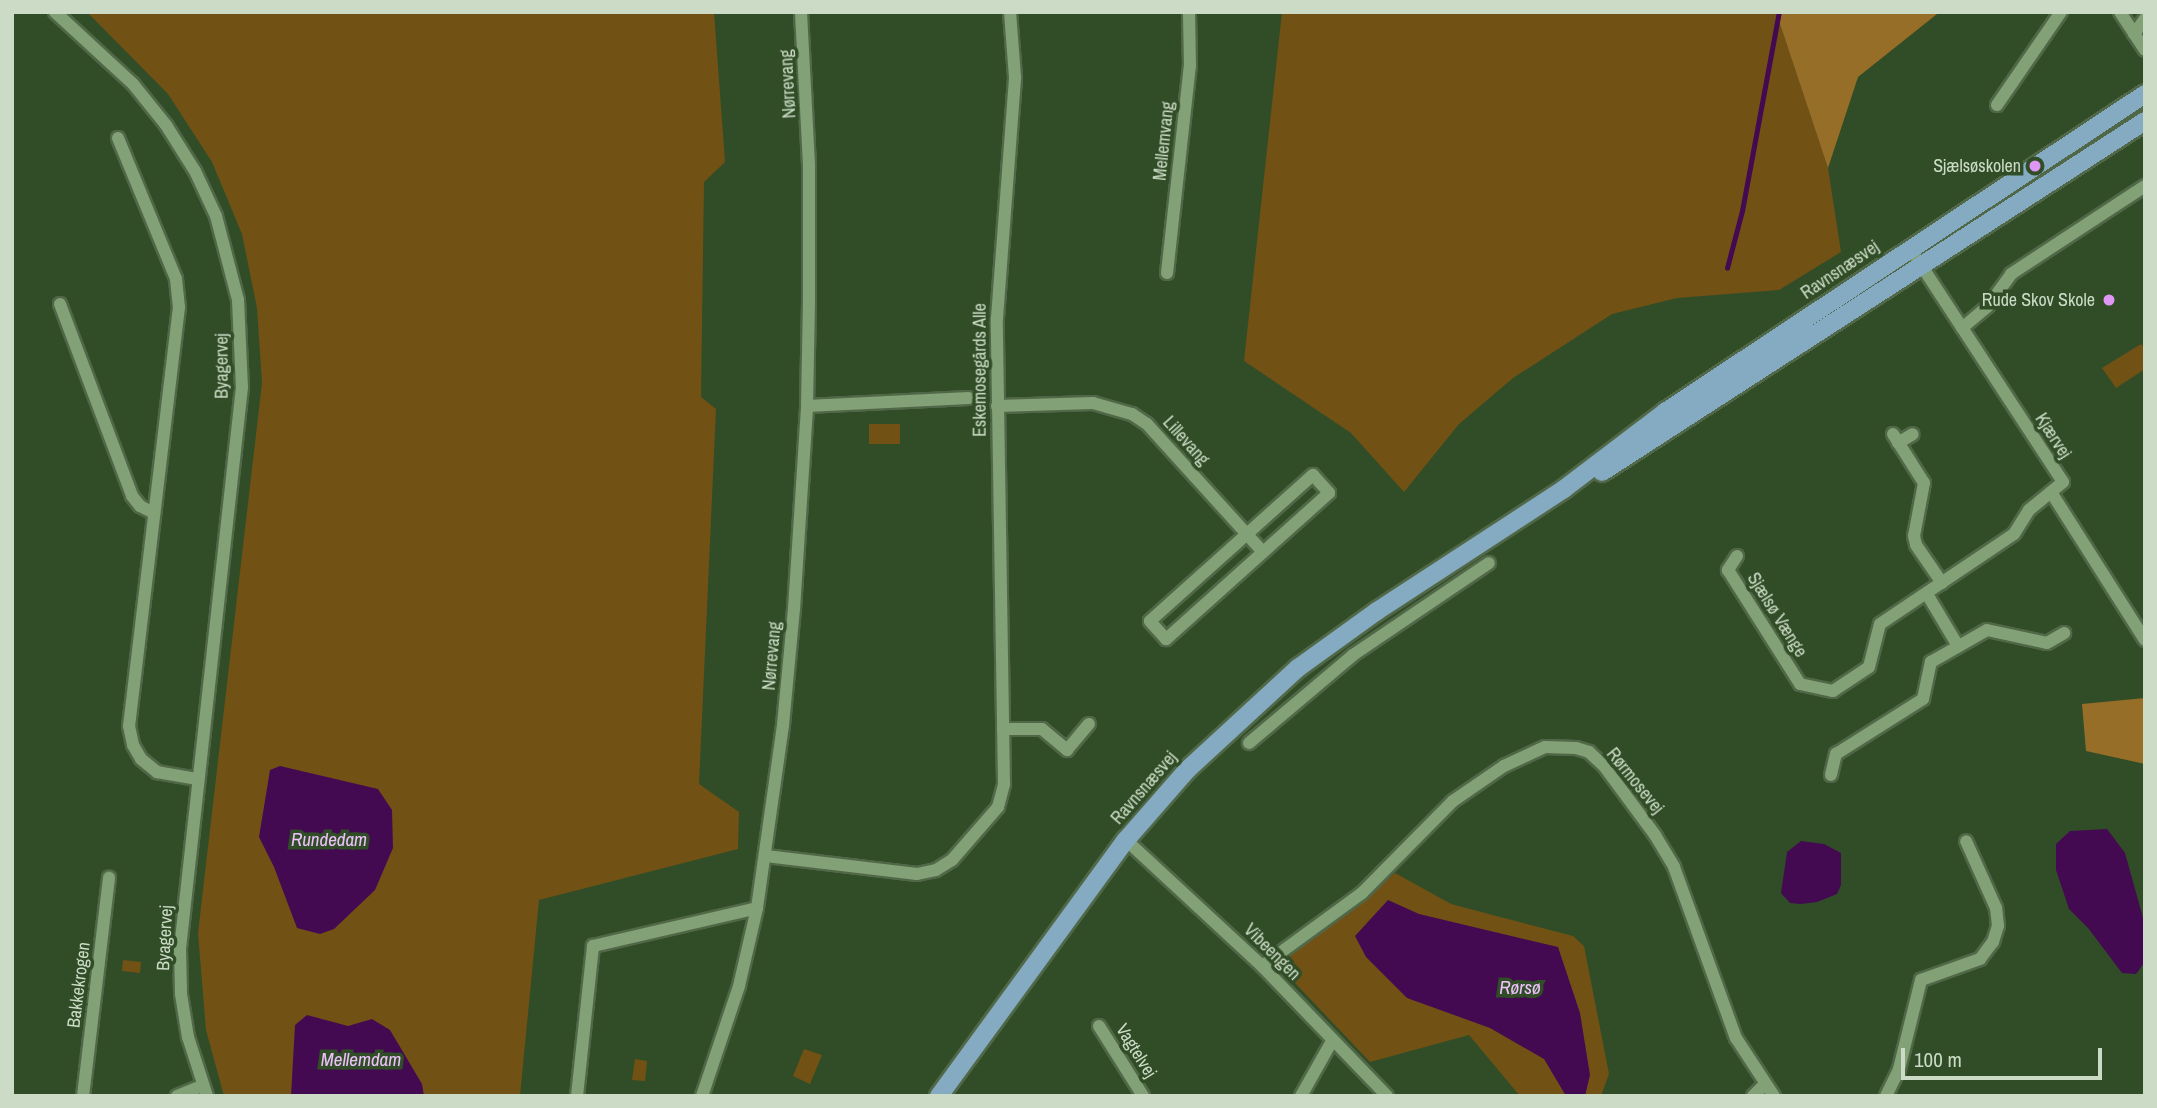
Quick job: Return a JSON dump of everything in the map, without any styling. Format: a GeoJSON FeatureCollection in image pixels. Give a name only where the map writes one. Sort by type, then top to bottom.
{"type":"FeatureCollection","features":[{"type":"Feature","properties":{"kind":"main road","name":"Ravnsnæsvej"},"geometry":{"type":"LineString","coordinates":[[939,1096],[1126,840],[1187,770],[1298,668],[1441,568],[1564,489],[1665,412],[2145,94]]}},
{"type":"Feature","properties":{"kind":"main road","name":"Ravnsnæsvej"},"geometry":{"type":"LineString","coordinates":[[1564,489],[1610,468],[2145,121]]}},
{"type":"Feature","properties":{"kind":"street","name":"Byagervej"},"geometry":{"type":"LineString","coordinates":[[55,12],[133,84],[166,125],[195,171],[216,216],[238,300],[242,387],[180,948],[181,994],[188,1037],[204,1091]]}},
{"type":"Feature","properties":{"kind":"street","name":"Nørrevang"},"geometry":{"type":"LineString","coordinates":[[702,1096],[739,986],[757,908],[766,856],[794,609],[807,406],[809,176],[801,12]]}},
{"type":"Feature","properties":{"kind":"street","name":"Eskemosegårds Alle"},"geometry":{"type":"LineString","coordinates":[[766,856],[916,874],[936,870],[952,860],[998,807],[1004,784],[997,318],[1015,77],[1010,12]]}},
{"type":"Feature","properties":{"kind":"street","name":"Mellemvang"},"geometry":{"type":"LineString","coordinates":[[1167,273],[1190,65],[1189,12]]}},
{"type":"Feature","properties":{"kind":"street"},"geometry":{"type":"LineString","coordinates":[[1997,105],[2061,12]]}},
{"type":"Feature","properties":{"kind":"street"},"geometry":{"type":"LineString","coordinates":[[2120,12],[2145,50]]}},
{"type":"Feature","properties":{"kind":"street"},"geometry":{"type":"LineString","coordinates":[[2134,34],[2145,19]]}},
{"type":"Feature","properties":{"kind":"street"},"geometry":{"type":"LineString","coordinates":[[118,138],[176,279],[179,307],[129,726],[133,745],[141,759],[157,772],[198,779]]}},
{"type":"Feature","properties":{"kind":"street"},"geometry":{"type":"LineString","coordinates":[[1962,328],[1987,306],[2011,274],[2145,186]]}},
{"type":"Feature","properties":{"kind":"street","name":"Kjærvej"},"geometry":{"type":"LineString","coordinates":[[1910,248],[2063,482],[2051,492]]}},
{"type":"Feature","properties":{"kind":"street"},"geometry":{"type":"LineString","coordinates":[[60,304],[132,496],[140,506],[154,513]]}},
{"type":"Feature","properties":{"kind":"street"},"geometry":{"type":"LineString","coordinates":[[807,406],[969,398]]}},
{"type":"Feature","properties":{"kind":"street","name":"Lillevang"},"geometry":{"type":"LineString","coordinates":[[997,406],[1093,403],[1132,414],[1147,424],[1264,552]]}},
{"type":"Feature","properties":{"kind":"street"},"geometry":{"type":"LineString","coordinates":[[1913,434],[1896,438],[1924,483],[1914,536],[1916,545],[1942,583]]}},
{"type":"Feature","properties":{"kind":"street"},"geometry":{"type":"LineString","coordinates":[[1314,475],[1329,493],[1166,639],[1150,621],[1247,534],[1314,475]]}},
{"type":"Feature","properties":{"kind":"street"},"geometry":{"type":"LineString","coordinates":[[2051,492],[2145,640]]}},
{"type":"Feature","properties":{"kind":"street","name":"Sjælsø Vænge"},"geometry":{"type":"LineString","coordinates":[[1737,556],[1728,570],[1800,684],[1833,691],[1869,667],[1880,624],[2014,534],[2029,510],[2051,492]]}},
{"type":"Feature","properties":{"kind":"street"},"geometry":{"type":"LineString","coordinates":[[1249,743],[1353,655],[1489,563]]}},
{"type":"Feature","properties":{"kind":"street"},"geometry":{"type":"LineString","coordinates":[[1441,568],[1455,588]]}},
{"type":"Feature","properties":{"kind":"street"},"geometry":{"type":"LineString","coordinates":[[1927,594],[1958,646]]}},
{"type":"Feature","properties":{"kind":"street"},"geometry":{"type":"LineString","coordinates":[[1831,775],[1836,754],[1923,699],[1931,662],[1986,630],[2047,643],[2064,632]]}},
{"type":"Feature","properties":{"kind":"street"},"geometry":{"type":"LineString","coordinates":[[1003,729],[1042,729],[1067,750],[1089,724]]}},
{"type":"Feature","properties":{"kind":"street","name":"Rørmosevej"},"geometry":{"type":"LineString","coordinates":[[1262,966],[1362,892],[1453,801],[1504,766],[1545,747],[1576,748],[1589,752],[1604,766],[1656,835],[1674,867],[1736,1038],[1774,1096]]}},
{"type":"Feature","properties":{"kind":"street","name":"Vibeengen"},"geometry":{"type":"LineString","coordinates":[[1126,840],[1185,891],[1262,966],[1387,1096]]}},
{"type":"Feature","properties":{"kind":"street"},"geometry":{"type":"LineString","coordinates":[[1886,1096],[1899,1069],[1921,980],[1980,959],[1993,942],[1998,926],[1996,908],[1966,841]]}},
{"type":"Feature","properties":{"kind":"street","name":"Bakkekrogen"},"geometry":{"type":"LineString","coordinates":[[83,1096],[109,878]]}},
{"type":"Feature","properties":{"kind":"street"},"geometry":{"type":"LineString","coordinates":[[577,1096],[593,946],[757,908]]}},
{"type":"Feature","properties":{"kind":"street","name":"Vagtelvej"},"geometry":{"type":"LineString","coordinates":[[1099,1026],[1143,1096]]}},
{"type":"Feature","properties":{"kind":"street"},"geometry":{"type":"LineString","coordinates":[[1301,1096],[1332,1041]]}},
{"type":"Feature","properties":{"kind":"street"},"geometry":{"type":"LineString","coordinates":[[1753,1096],[1765,1085]]}},
{"type":"Feature","properties":{"kind":"street"},"geometry":{"type":"LineString","coordinates":[[177,1096],[204,1091]]}},
{"type":"Feature","properties":{"kind":"shaded area"},"geometry":{"type":"Polygon","coordinates":[[[87,12],[714,12],[725,162],[704,182],[701,397],[716,409],[699,784],[739,812],[738,849],[539,900],[520,1096],[224,1096],[206,1030],[198,933],[262,383],[257,308],[242,234],[212,162],[168,94],[87,12]]]}},
{"type":"Feature","properties":{"kind":"shaded area"},"geometry":{"type":"Polygon","coordinates":[[[1282,12],[1776,12],[1828,168],[1841,252],[1779,290],[1677,298],[1612,314],[1513,378],[1459,424],[1404,492],[1351,433],[1244,361],[1282,12]]]}},
{"type":"Feature","properties":{"kind":"shaded area"},"geometry":{"type":"Polygon","coordinates":[[[1776,12],[1937,14],[1858,77],[1828,168],[1776,12]]]}},
{"type":"Feature","properties":{"kind":"shaded area"},"geometry":{"type":"Polygon","coordinates":[[[2141,344],[2145,349],[2145,369],[2116,388],[2102,368],[2141,344]]]}},
{"type":"Feature","properties":{"kind":"shaded area"},"geometry":{"type":"Polygon","coordinates":[[[869,424],[900,424],[900,444],[869,444],[869,424]]]}},
{"type":"Feature","properties":{"kind":"shaded area"},"geometry":{"type":"Polygon","coordinates":[[[2145,698],[2145,764],[2086,751],[2082,704],[2145,698]]]}},
{"type":"Feature","properties":{"kind":"shaded area"},"geometry":{"type":"Polygon","coordinates":[[[1395,873],[1451,904],[1573,936],[1584,946],[1609,1074],[1601,1096],[1520,1096],[1469,1035],[1370,1062],[1277,964],[1352,911],[1395,873]]]}},
{"type":"Feature","properties":{"kind":"shaded area"},"geometry":{"type":"Polygon","coordinates":[[[123,960],[141,962],[140,973],[122,971],[123,960]]]}},
{"type":"Feature","properties":{"kind":"shaded area"},"geometry":{"type":"Polygon","coordinates":[[[804,1049],[822,1055],[810,1084],[793,1076],[804,1049]]]}},
{"type":"Feature","properties":{"kind":"shaded area"},"geometry":{"type":"Polygon","coordinates":[[[635,1059],[647,1061],[645,1081],[632,1080],[635,1059]]]}},
{"type":"Feature","properties":{"kind":"water","name":"Rundedam"},"geometry":{"type":"Polygon","coordinates":[[[280,766],[378,789],[392,810],[393,848],[375,890],[334,929],[320,934],[297,928],[274,867],[259,837],[270,770],[280,766]]]}},
{"type":"Feature","properties":{"kind":"water"},"geometry":{"type":"Polygon","coordinates":[[[2107,829],[2125,853],[2145,925],[2145,962],[2136,974],[2122,973],[2088,928],[2069,909],[2056,870],[2056,844],[2070,831],[2107,829]]]}},
{"type":"Feature","properties":{"kind":"water"},"geometry":{"type":"Polygon","coordinates":[[[1801,841],[1824,844],[1841,853],[1841,885],[1837,894],[1817,902],[1801,904],[1790,903],[1781,893],[1787,852],[1801,841]]]}},
{"type":"Feature","properties":{"kind":"water","name":"Rørsø"},"geometry":{"type":"Polygon","coordinates":[[[1388,900],[1419,914],[1558,947],[1580,1013],[1590,1075],[1585,1096],[1566,1096],[1544,1059],[1490,1028],[1407,998],[1366,957],[1355,936],[1388,900]]]}},
{"type":"Feature","properties":{"kind":"water","name":"Mellemdam"},"geometry":{"type":"Polygon","coordinates":[[[307,1015],[348,1026],[372,1019],[390,1030],[422,1084],[424,1096],[291,1096],[295,1025],[307,1015]]]}},
{"type":"Feature","properties":{"kind":"waterway"},"geometry":{"type":"LineString","coordinates":[[1727,268],[1742,211],[1779,12]]}},
{"type":"Feature","properties":{"kind":"place","name":"Sjælsøskolen"},"geometry":{"type":"Point","coordinates":[2035,166]}},
{"type":"Feature","properties":{"kind":"place","name":"Rude Skov Skole"},"geometry":{"type":"Point","coordinates":[2109,300]}}]}
